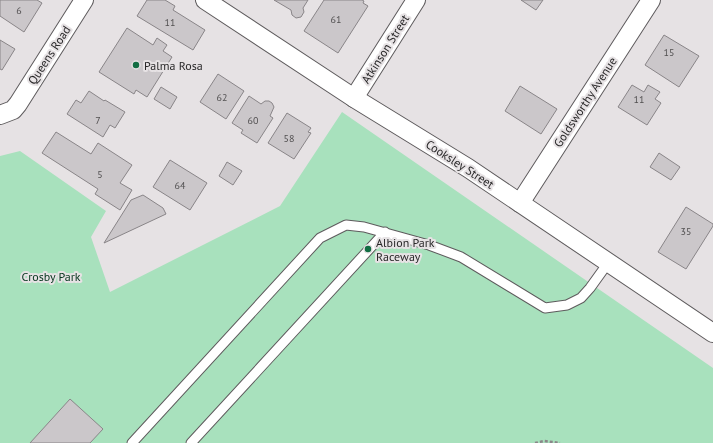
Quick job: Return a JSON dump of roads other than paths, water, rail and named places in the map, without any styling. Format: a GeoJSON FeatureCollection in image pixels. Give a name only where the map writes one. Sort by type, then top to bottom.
{"type":"FeatureCollection","features":[{"type":"Feature","properties":{"kind":"street","name":"Queens Road"},"geometry":{"type":"LineString","coordinates":[[6,112],[37,76],[84,0]]}},
{"type":"Feature","properties":{"kind":"street","name":"Cooksley Street"},"geometry":{"type":"LineString","coordinates":[[205,0],[354,98],[468,168],[713,333]]}},
{"type":"Feature","properties":{"kind":"street","name":"Atkinson Street"},"geometry":{"type":"LineString","coordinates":[[354,98],[416,0]]}},
{"type":"Feature","properties":{"kind":"street","name":"Goldsworthy Avenue"},"geometry":{"type":"LineString","coordinates":[[520,203],[650,0]]}},
{"type":"Feature","properties":{"kind":"lane"},"geometry":{"type":"LineString","coordinates":[[132,443],[320,238],[346,225],[364,227],[385,232],[461,257],[545,308],[567,305],[581,298],[608,263]]}},
{"type":"Feature","properties":{"kind":"lane"},"geometry":{"type":"LineString","coordinates":[[191,443],[385,232]]}},
{"type":"Feature","properties":{"kind":"place","name":"Palma Rosa"},"geometry":{"type":"Point","coordinates":[136,65]}},
{"type":"Feature","properties":{"kind":"place","name":"Albion Park Raceway"},"geometry":{"type":"Point","coordinates":[368,249]}},
{"type":"Feature","properties":{"kind":"park label","name":"Crosby Park"},"geometry":{"type":"Point","coordinates":[51,276]}}]}
